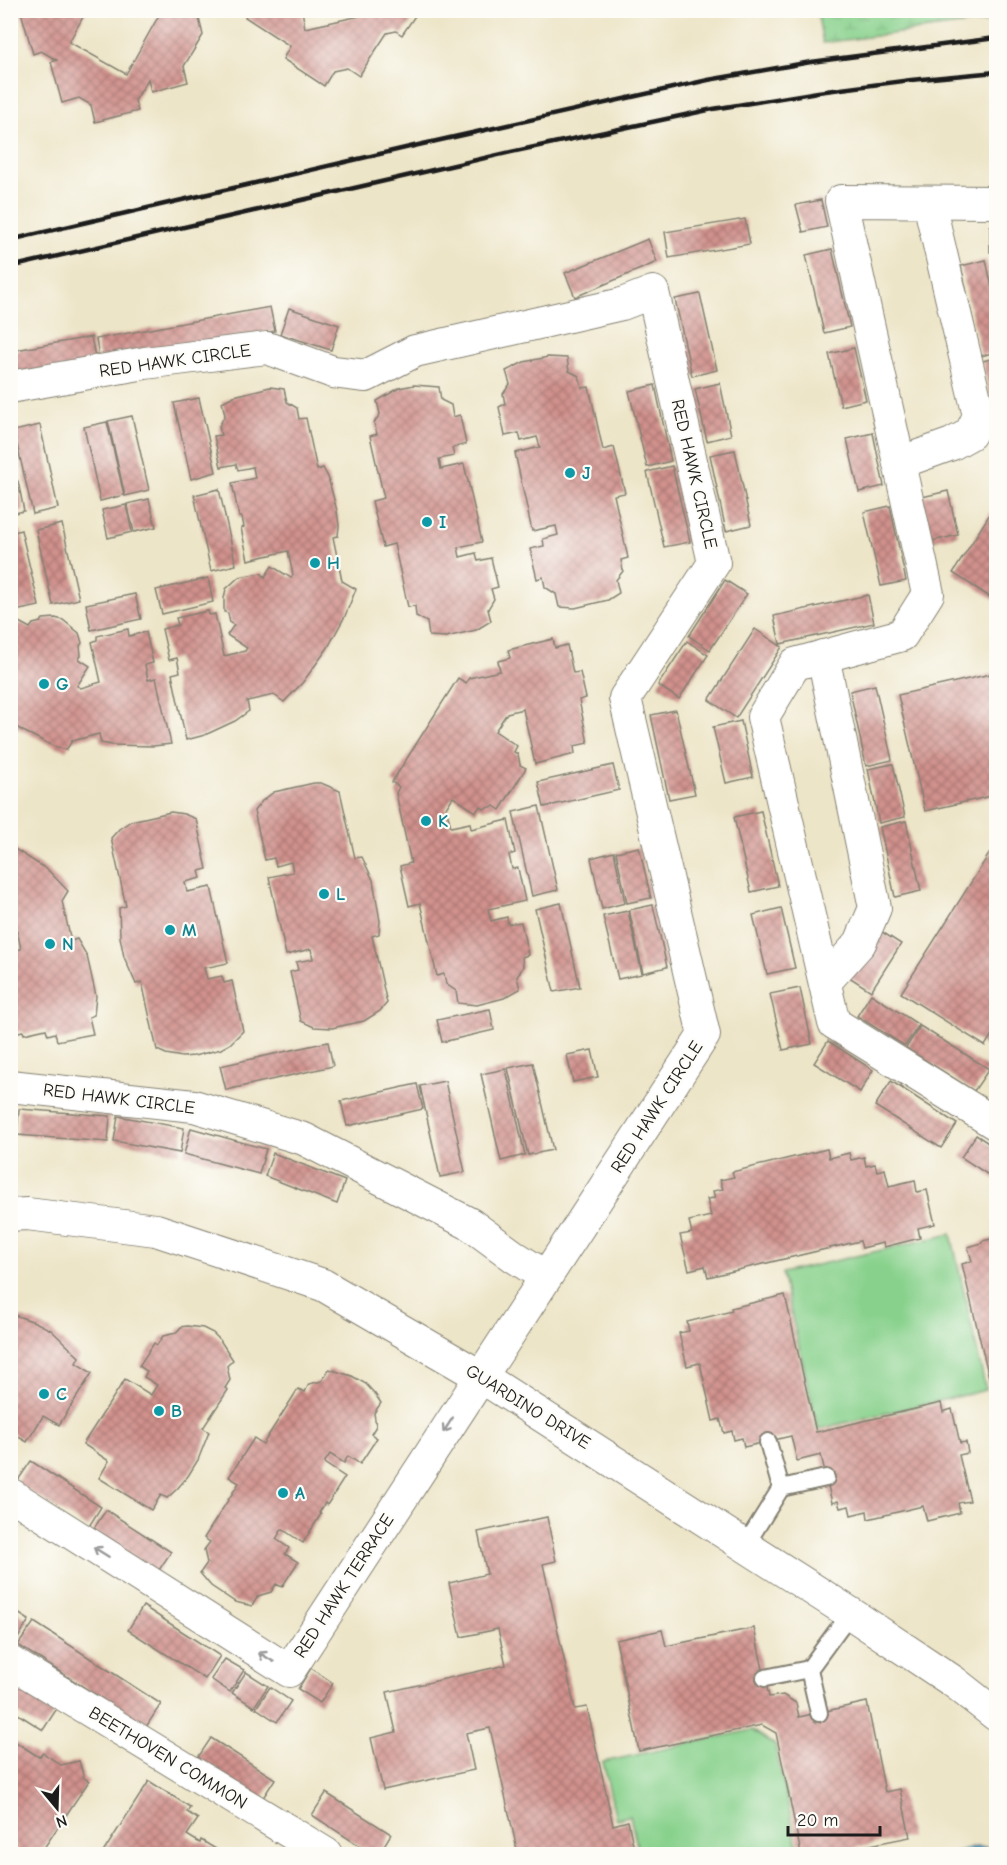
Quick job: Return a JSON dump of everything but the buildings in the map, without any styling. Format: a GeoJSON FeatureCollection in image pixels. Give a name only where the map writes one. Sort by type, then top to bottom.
{"type":"FeatureCollection","features":[{"type":"Feature","properties":{"kind":"street"},"geometry":{"type":"LineString","coordinates":[[996,202],[841,201],[928,594],[902,635],[795,664],[763,717],[834,1023],[996,1124]]}},
{"type":"Feature","properties":{"kind":"street"},"geometry":{"type":"LineString","coordinates":[[899,463],[952,444],[970,434],[979,416],[928,202]]}},
{"type":"Feature","properties":{"kind":"street","name":"RED HAWK CIRCLE"},"geometry":{"type":"LineString","coordinates":[[10,387],[145,363],[267,348],[333,372],[366,376],[415,351],[622,304],[653,292],[714,563],[625,698],[704,1035],[480,1376]]}},
{"type":"Feature","properties":{"kind":"street"},"geometry":{"type":"LineString","coordinates":[[823,656],[875,908],[860,943],[825,982]]}},
{"type":"Feature","properties":{"kind":"street","name":"RED HAWK CIRCLE"},"geometry":{"type":"LineString","coordinates":[[10,1086],[194,1106],[304,1139],[470,1224],[546,1277]]}},
{"type":"Feature","properties":{"kind":"street","name":"GUARDINO DRIVE"},"geometry":{"type":"LineString","coordinates":[[10,1215],[27,1214],[156,1230],[322,1285],[480,1376],[954,1682],[996,1715]]}},
{"type":"Feature","properties":{"kind":"street","name":"RED HAWK TERRACE"},"geometry":{"type":"LineString","coordinates":[[10,1494],[289,1671],[480,1376]]}},
{"type":"Feature","properties":{"kind":"street","name":"BEETHOVEN COMMON"},"geometry":{"type":"LineString","coordinates":[[10,1662],[326,1854]]}},
{"type":"Feature","properties":{"kind":"lane"},"geometry":{"type":"LineString","coordinates":[[768,1442],[781,1488]]}},
{"type":"Feature","properties":{"kind":"lane"},"geometry":{"type":"LineString","coordinates":[[745,1546],[781,1488],[826,1478]]}},
{"type":"Feature","properties":{"kind":"lane"},"geometry":{"type":"LineString","coordinates":[[765,1678],[809,1669],[850,1614]]}},
{"type":"Feature","properties":{"kind":"lane"},"geometry":{"type":"LineString","coordinates":[[809,1669],[819,1713]]}},
{"type":"Feature","properties":{"kind":"green space"},"geometry":{"type":"Polygon","coordinates":[[[817,11],[996,11],[996,20],[823,43],[817,11]]]}},
{"type":"Feature","properties":{"kind":"green space"},"geometry":{"type":"Polygon","coordinates":[[[951,1234],[986,1390],[818,1429],[782,1273],[951,1234]]]}},
{"type":"Feature","properties":{"kind":"green space"},"geometry":{"type":"Polygon","coordinates":[[[752,1730],[775,1745],[799,1854],[639,1854],[630,1816],[616,1819],[603,1762],[752,1730]]]}},
{"type":"Feature","properties":{"kind":"water"},"geometry":{"type":"Polygon","coordinates":[[[986,1847],[994,1850],[996,1854],[951,1854],[958,1851],[986,1847]]]}},
{"type":"Feature","properties":{"kind":"railway"},"geometry":{"type":"LineString","coordinates":[[10,240],[708,80],[811,62],[996,38]]}},
{"type":"Feature","properties":{"kind":"railway"},"geometry":{"type":"LineString","coordinates":[[10,267],[511,152],[713,109],[818,92],[996,72]]}},
{"type":"Feature","properties":{"kind":"place","name":"J"},"geometry":{"type":"Point","coordinates":[570,473]}},
{"type":"Feature","properties":{"kind":"place","name":"I"},"geometry":{"type":"Point","coordinates":[427,522]}},
{"type":"Feature","properties":{"kind":"place","name":"H"},"geometry":{"type":"Point","coordinates":[315,563]}},
{"type":"Feature","properties":{"kind":"place","name":"G"},"geometry":{"type":"Point","coordinates":[44,684]}},
{"type":"Feature","properties":{"kind":"place","name":"K"},"geometry":{"type":"Point","coordinates":[426,821]}},
{"type":"Feature","properties":{"kind":"place","name":"L"},"geometry":{"type":"Point","coordinates":[324,894]}},
{"type":"Feature","properties":{"kind":"place","name":"M"},"geometry":{"type":"Point","coordinates":[170,930]}},
{"type":"Feature","properties":{"kind":"place","name":"N"},"geometry":{"type":"Point","coordinates":[50,944]}},
{"type":"Feature","properties":{"kind":"place","name":"C"},"geometry":{"type":"Point","coordinates":[44,1394]}},
{"type":"Feature","properties":{"kind":"place","name":"B"},"geometry":{"type":"Point","coordinates":[159,1411]}},
{"type":"Feature","properties":{"kind":"place","name":"A"},"geometry":{"type":"Point","coordinates":[283,1493]}}]}
